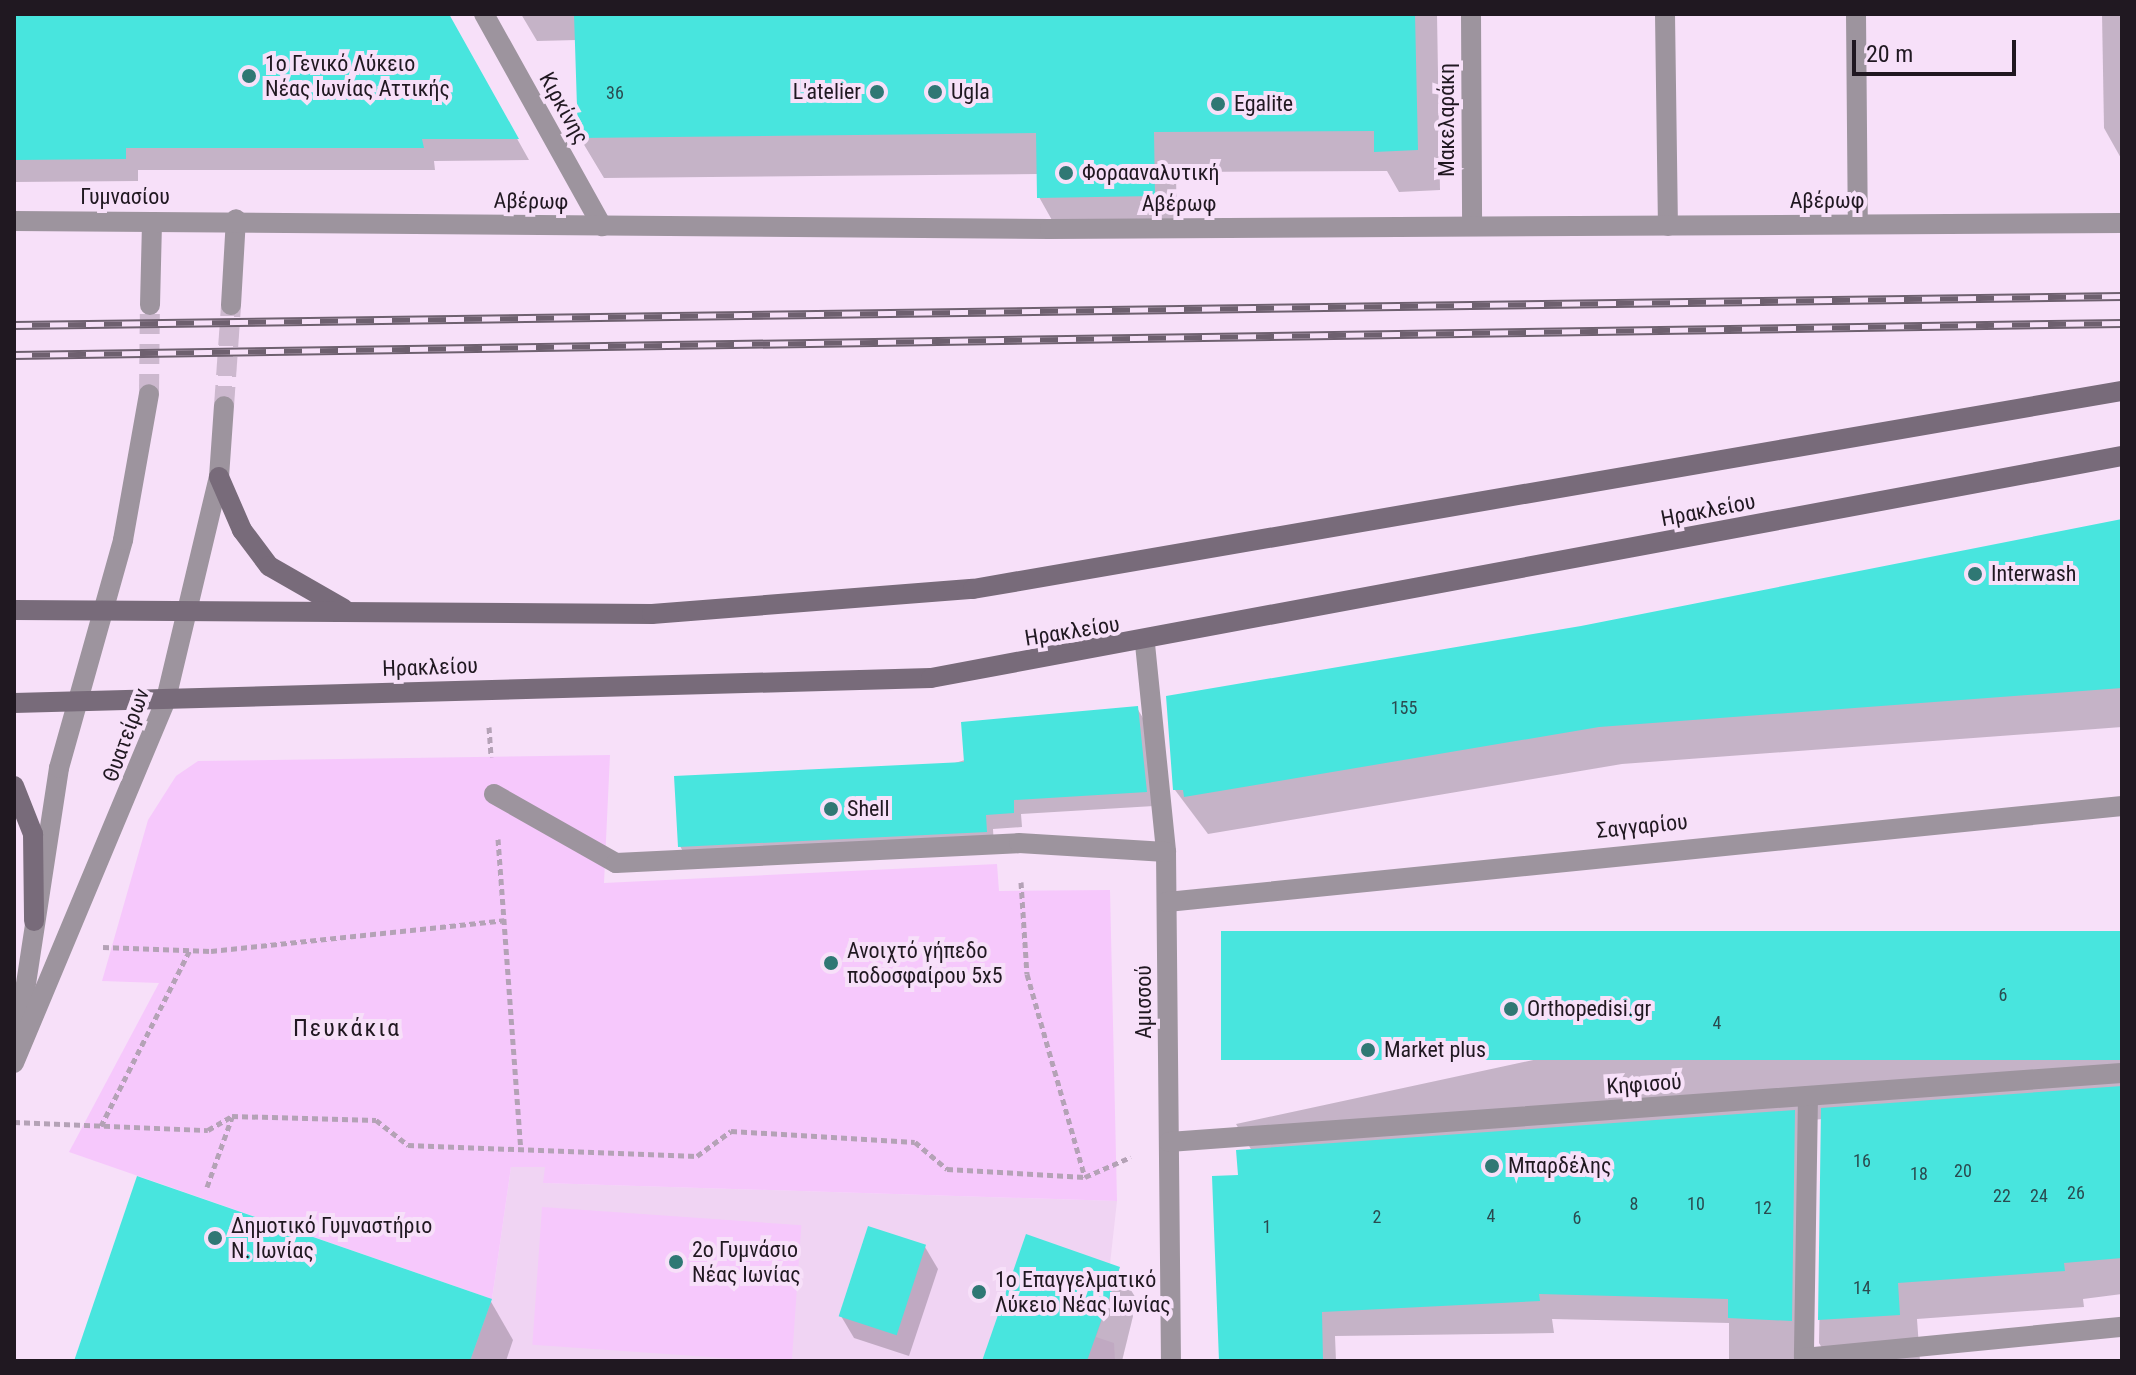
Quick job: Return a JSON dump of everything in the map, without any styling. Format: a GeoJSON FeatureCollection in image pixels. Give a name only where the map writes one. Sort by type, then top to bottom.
{"type":"FeatureCollection","features":[{"type":"Feature","properties":{"kind":"main road"},"geometry":{"type":"LineString","coordinates":[[14,610],[190,605],[347,611],[652,614],[973,589],[2122,391]]}},
{"type":"Feature","properties":{"kind":"main road","name":"Ηρακλείου"},"geometry":{"type":"LineString","coordinates":[[14,703],[485,689],[611,692],[931,678],[1145,644],[2122,456]]}},
{"type":"Feature","properties":{"kind":"main road"},"geometry":{"type":"LineString","coordinates":[[219,477],[242,530],[269,566],[347,611]]}},
{"type":"Feature","properties":{"kind":"main road"},"geometry":{"type":"LineString","coordinates":[[14,786],[33,834],[34,921]]}},
{"type":"Feature","properties":{"kind":"street","name":"Κιρκίνης"},"geometry":{"type":"LineString","coordinates":[[484,14],[602,226]]}},
{"type":"Feature","properties":{"kind":"street","name":"Μακελαράκη"},"geometry":{"type":"LineString","coordinates":[[1471,14],[1472,226]]}},
{"type":"Feature","properties":{"kind":"street"},"geometry":{"type":"LineString","coordinates":[[1665,14],[1668,226]]}},
{"type":"Feature","properties":{"kind":"street"},"geometry":{"type":"LineString","coordinates":[[1856,14],[1858,224]]}},
{"type":"Feature","properties":{"kind":"street","name":"Αβέρωφ"},"geometry":{"type":"LineString","coordinates":[[236,219],[602,226],[2122,223]]}},
{"type":"Feature","properties":{"kind":"street"},"geometry":{"type":"LineString","coordinates":[[231,305],[236,219]]}},
{"type":"Feature","properties":{"kind":"street","name":"Γυμνασίου"},"geometry":{"type":"LineString","coordinates":[[14,221],[236,219]]}},
{"type":"Feature","properties":{"kind":"street"},"geometry":{"type":"LineString","coordinates":[[150,305],[152,222]]}},
{"type":"Feature","properties":{"kind":"street","name":"Θυατείρων"},"geometry":{"type":"LineString","coordinates":[[14,1063],[34,921],[77,702],[100,608],[123,540],[149,394]]}},
{"type":"Feature","properties":{"kind":"street","name":"Θυατείρων"},"geometry":{"type":"LineString","coordinates":[[14,1063],[166,699],[219,477],[224,406]]}},
{"type":"Feature","properties":{"kind":"street","name":"Αμισσού"},"geometry":{"type":"LineString","coordinates":[[1145,644],[1166,852],[1171,1361]]}},
{"type":"Feature","properties":{"kind":"street"},"geometry":{"type":"LineString","coordinates":[[494,794],[616,863],[1019,843],[1166,852]]}},
{"type":"Feature","properties":{"kind":"street","name":"Σαγγαρίου"},"geometry":{"type":"LineString","coordinates":[[1167,902],[2122,806]]}},
{"type":"Feature","properties":{"kind":"street","name":"Κηφισού"},"geometry":{"type":"LineString","coordinates":[[1169,1142],[2122,1073]]}},
{"type":"Feature","properties":{"kind":"street"},"geometry":{"type":"LineString","coordinates":[[1808,1096],[1804,1358],[2122,1327]]}},
{"type":"Feature","properties":{"kind":"path"},"geometry":{"type":"LineString","coordinates":[[485,689],[521,1149]]}},
{"type":"Feature","properties":{"kind":"path"},"geometry":{"type":"LineString","coordinates":[[1019,843],[1027,974],[1085,1177]]}},
{"type":"Feature","properties":{"kind":"path"},"geometry":{"type":"LineString","coordinates":[[65,945],[190,950],[504,920]]}},
{"type":"Feature","properties":{"kind":"path"},"geometry":{"type":"LineString","coordinates":[[101,1126],[190,950]]}},
{"type":"Feature","properties":{"kind":"path"},"geometry":{"type":"LineString","coordinates":[[14,1122],[208,1130],[232,1116],[376,1120],[408,1145],[697,1156],[731,1131],[915,1142],[947,1169],[1085,1177],[1169,1142]]}},
{"type":"Feature","properties":{"kind":"path"},"geometry":{"type":"LineString","coordinates":[[207,1187],[232,1116]]}},
{"type":"Feature","properties":{"kind":"shaded area"},"geometry":{"type":"Polygon","coordinates":[[[610,755],[604,883],[997,864],[999,891],[1110,890],[1117,1201],[543,1183],[545,1167],[511,1167],[492,1299],[69,1152],[159,983],[102,981],[148,820],[176,776],[198,761],[610,755]]]}},
{"type":"Feature","properties":{"kind":"shaded area"},"geometry":{"type":"Polygon","coordinates":[[[511,1167],[546,1167],[544,1183],[1117,1201],[1110,1264],[1120,1268],[1096,1337],[1114,1343],[1115,1361],[470,1361],[492,1299],[511,1167]]]}},
{"type":"Feature","properties":{"kind":"shaded area"},"geometry":{"type":"Polygon","coordinates":[[[542,1207],[801,1225],[792,1361],[532,1345],[542,1207]]]}},
{"type":"Feature","properties":{"kind":"building","name":"1ο Γενικό Λύκειο Νέας Ιωνίας Αττικής"},"geometry":{"type":"Polygon","coordinates":[[[14,14],[449,14],[519,139],[422,139],[424,148],[126,148],[126,159],[14,160],[14,14]]]}},
{"type":"Feature","properties":{"kind":"building"},"geometry":{"type":"Polygon","coordinates":[[[574,14],[1415,14],[1418,150],[1374,152],[1374,131],[1154,132],[1155,196],[1037,198],[1036,133],[578,138],[574,14]]]}},
{"type":"Feature","properties":{"kind":"building"},"geometry":{"type":"Polygon","coordinates":[[[2122,519],[2122,688],[1599,727],[1184,797],[1183,790],[1173,790],[1166,696],[1581,626],[2122,519]]]}},
{"type":"Feature","properties":{"kind":"building"},"geometry":{"type":"Polygon","coordinates":[[[1138,706],[1147,792],[1014,800],[1014,813],[986,815],[987,832],[678,847],[674,776],[964,762],[961,722],[1138,706]]]}},
{"type":"Feature","properties":{"kind":"building"},"geometry":{"type":"Polygon","coordinates":[[[1221,931],[2122,931],[2122,1060],[1221,1060],[1221,931]]]}},
{"type":"Feature","properties":{"kind":"building"},"geometry":{"type":"Polygon","coordinates":[[[2122,1086],[2122,1258],[2064,1263],[2065,1271],[1898,1283],[1900,1315],[1818,1320],[1821,1108],[2122,1086]]]}},
{"type":"Feature","properties":{"kind":"building"},"geometry":{"type":"Polygon","coordinates":[[[1795,1110],[1792,1321],[1728,1318],[1728,1299],[1539,1294],[1540,1301],[1322,1312],[1323,1361],[1219,1361],[1212,1176],[1238,1175],[1236,1150],[1795,1110]]]}},
{"type":"Feature","properties":{"kind":"building","name":"Δημοτικό Γυμναστήριο Ν. Ιωνίας"},"geometry":{"type":"Polygon","coordinates":[[[137,1176],[492,1299],[470,1361],[74,1361],[137,1176]]]}},
{"type":"Feature","properties":{"kind":"building"},"geometry":{"type":"Polygon","coordinates":[[[868,1226],[926,1245],[897,1335],[839,1316],[868,1226]]]}},
{"type":"Feature","properties":{"kind":"building"},"geometry":{"type":"Polygon","coordinates":[[[1026,1234],[1120,1267],[1087,1361],[982,1361],[1026,1234]]]}},
{"type":"Feature","properties":{"kind":"tunnel"},"geometry":{"type":"LineString","coordinates":[[149,394],[150,305]]}},
{"type":"Feature","properties":{"kind":"tunnel"},"geometry":{"type":"LineString","coordinates":[[224,406],[231,305]]}},
{"type":"Feature","properties":{"kind":"railway"},"geometry":{"type":"LineString","coordinates":[[14,325],[2122,296]]}},
{"type":"Feature","properties":{"kind":"railway"},"geometry":{"type":"LineString","coordinates":[[14,355],[2122,323]]}},
{"type":"Feature","properties":{"kind":"place","name":"1ο Γενικό Λύκειο Νέας Ιωνίας Αττικής"},"geometry":{"type":"Point","coordinates":[249,76]}},
{"type":"Feature","properties":{"kind":"place","name":"L'atelier"},"geometry":{"type":"Point","coordinates":[877,92]}},
{"type":"Feature","properties":{"kind":"place","name":"Ugla"},"geometry":{"type":"Point","coordinates":[935,92]}},
{"type":"Feature","properties":{"kind":"place","name":"Egalite"},"geometry":{"type":"Point","coordinates":[1218,104]}},
{"type":"Feature","properties":{"kind":"place","name":"Φορααναλυτική"},"geometry":{"type":"Point","coordinates":[1066,173]}},
{"type":"Feature","properties":{"kind":"place","name":"Interwash"},"geometry":{"type":"Point","coordinates":[1975,574]}},
{"type":"Feature","properties":{"kind":"place","name":"Shell"},"geometry":{"type":"Point","coordinates":[831,809]}},
{"type":"Feature","properties":{"kind":"place","name":"Ανοιχτό γήπεδο ποδοσφαίρου 5x5"},"geometry":{"type":"Point","coordinates":[831,963]}},
{"type":"Feature","properties":{"kind":"place","name":"Orthopedisi.gr"},"geometry":{"type":"Point","coordinates":[1511,1009]}},
{"type":"Feature","properties":{"kind":"place","name":"Market plus"},"geometry":{"type":"Point","coordinates":[1368,1050]}},
{"type":"Feature","properties":{"kind":"place","name":"Μπαρδέλης"},"geometry":{"type":"Point","coordinates":[1492,1166]}},
{"type":"Feature","properties":{"kind":"place","name":"Δημοτικό Γυμναστήριο Ν. Ιωνίας"},"geometry":{"type":"Point","coordinates":[215,1238]}},
{"type":"Feature","properties":{"kind":"place","name":"2ο Γυμνάσιο Νέας Ιωνίας"},"geometry":{"type":"Point","coordinates":[676,1262]}},
{"type":"Feature","properties":{"kind":"place","name":"1ο Επαγγελματικό Λύκειο Νέας Ιωνίας"},"geometry":{"type":"Point","coordinates":[979,1292]}},
{"type":"Feature","properties":{"kind":"district","name":"Πευκάκια"},"geometry":{"type":"Point","coordinates":[347,1029]}}]}
